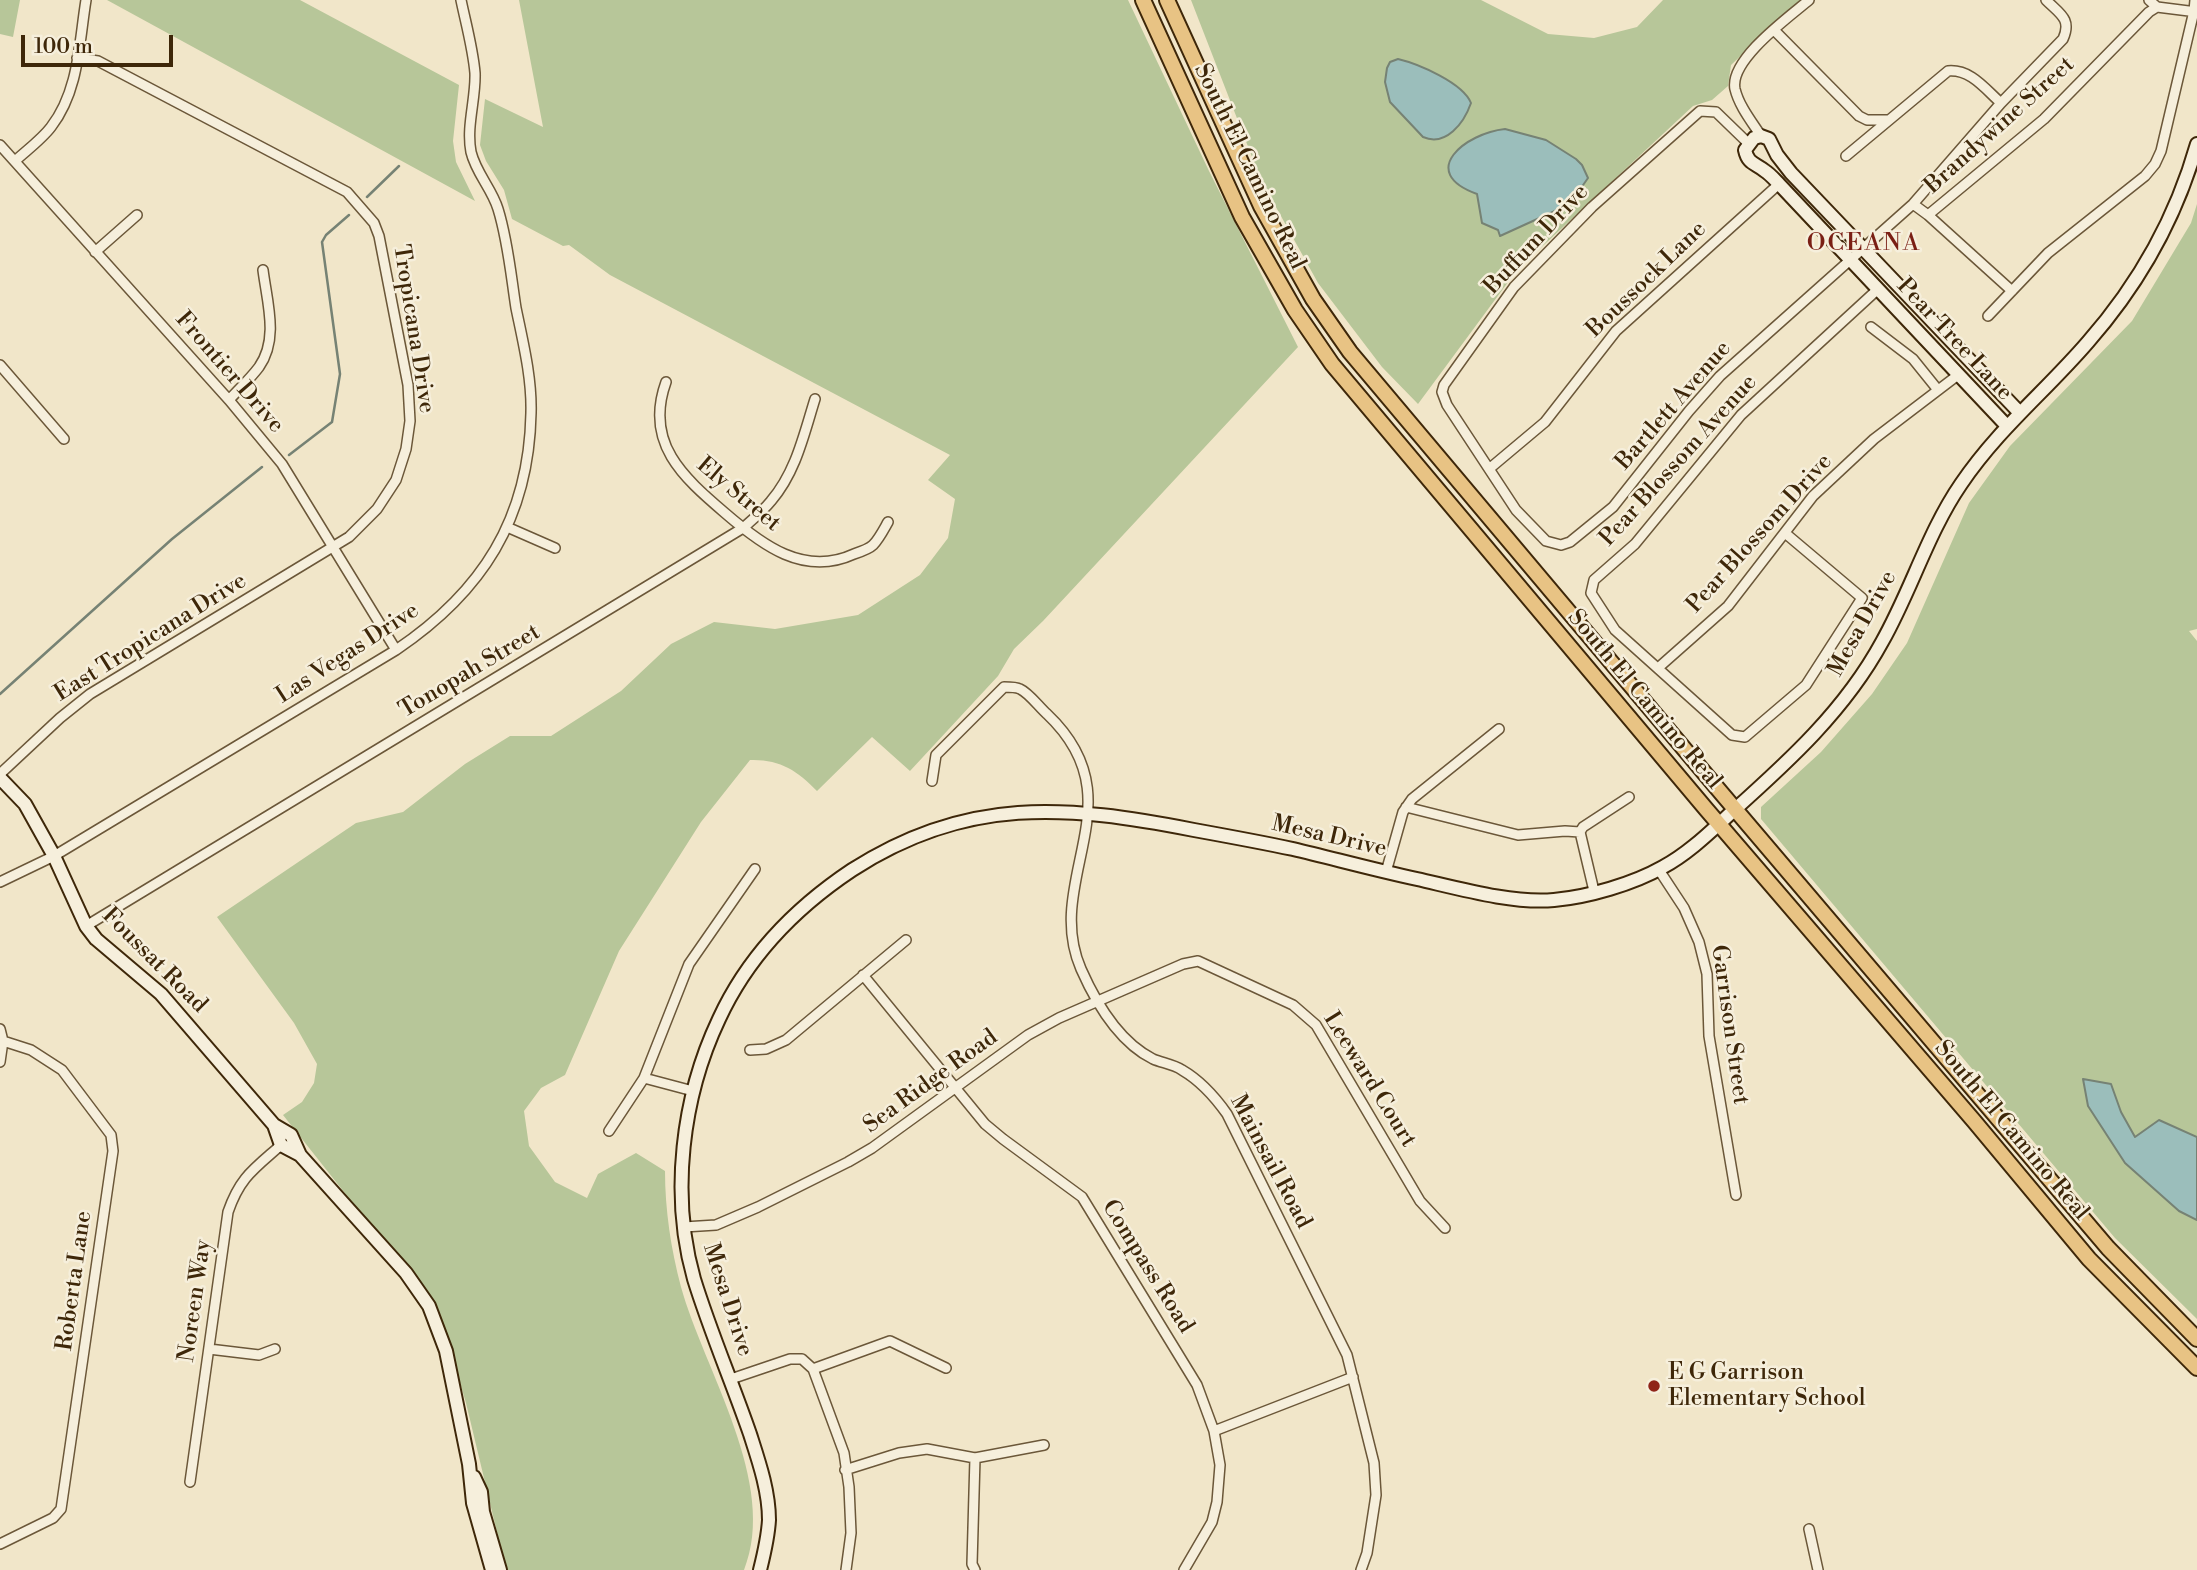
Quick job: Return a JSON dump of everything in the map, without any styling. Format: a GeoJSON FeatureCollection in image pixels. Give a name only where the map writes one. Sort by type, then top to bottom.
{"type":"FeatureCollection","features":[{"type":"Feature","properties":{"kind":"main road","name":"South El Camino Real"},"geometry":{"type":"LineString","coordinates":[[1143,0],[1242,217],[1308,331],[1375,416],[2089,1259],[2197,1368]]}},
{"type":"Feature","properties":{"kind":"main road","name":"South El Camino Real"},"geometry":{"type":"LineString","coordinates":[[1167,0],[1261,206],[1313,299],[1391,402],[2108,1248],[2197,1339]]}},
{"type":"Feature","properties":{"kind":"main road"},"geometry":{"type":"LineString","coordinates":[[1748,144],[1761,136]]}},
{"type":"Feature","properties":{"kind":"main road","name":"Pear Tree Lane"},"geometry":{"type":"LineString","coordinates":[[1761,136],[1769,139],[1791,173],[2019,412]]}},
{"type":"Feature","properties":{"kind":"main road","name":"Pear Tree Lane"},"geometry":{"type":"LineString","coordinates":[[1748,144],[1745,150],[1747,159],[1754,166],[1765,170],[1779,184],[2006,425]]}},
{"type":"Feature","properties":{"kind":"main road","name":"Mesa Drive"},"geometry":{"type":"LineString","coordinates":[[760,1570],[769,1519],[766,1493],[759,1460],[689,1260],[684,1227],[682,1166],[693,1091],[713,1033],[732,993],[766,944],[819,892],[878,854],[946,825],[993,815],[1045,810],[1136,818],[1291,849],[1474,891],[1525,899],[1554,900],[1618,886],[1659,870],[1688,851],[1814,737],[1856,686],[1884,640],[1949,501],[1982,453],[2006,425],[2086,346],[2139,275],[2165,232],[2186,181],[2197,144]]}},
{"type":"Feature","properties":{"kind":"main road"},"geometry":{"type":"LineString","coordinates":[[1779,184],[1786,181],[1791,183],[1801,193],[1817,200]]}},
{"type":"Feature","properties":{"kind":"main road"},"geometry":{"type":"LineString","coordinates":[[1878,290],[1887,287],[1900,299],[1916,304]]}},
{"type":"Feature","properties":{"kind":"main road"},"geometry":{"type":"LineString","coordinates":[[1958,375],[1966,371],[1983,383],[1995,387]]}},
{"type":"Feature","properties":{"kind":"main road","name":"Foussat Road"},"geometry":{"type":"LineString","coordinates":[[0,776],[25,804],[54,856],[86,926],[96,939],[161,994],[274,1125],[291,1135],[300,1155],[406,1273],[429,1306],[446,1351],[473,1503],[492,1570]]}},
{"type":"Feature","properties":{"kind":"main road","name":"Foussat Road"},"geometry":{"type":"LineString","coordinates":[[274,1125],[281,1145],[300,1155]]}},
{"type":"Feature","properties":{"kind":"main road","name":"Foussat Road"},"geometry":{"type":"LineString","coordinates":[[468,1464],[481,1492],[482,1512],[500,1570]]}},
{"type":"Feature","properties":{"kind":"street"},"geometry":{"type":"LineString","coordinates":[[15,161],[51,128],[66,101],[75,72],[86,0]]}},
{"type":"Feature","properties":{"kind":"street","name":"Las Vegas Drive"},"geometry":{"type":"LineString","coordinates":[[0,882],[54,856],[396,650],[428,628],[460,598],[490,560],[507,527],[519,494],[527,460],[531,411],[528,373],[499,212],[472,153],[469,138],[475,72],[461,0]]}},
{"type":"Feature","properties":{"kind":"street"},"geometry":{"type":"LineString","coordinates":[[1761,136],[1735,90],[1735,74],[1744,60],[1774,30],[1809,0]]}},
{"type":"Feature","properties":{"kind":"street","name":"Bartlett Avenue"},"geometry":{"type":"LineString","coordinates":[[1489,469],[1516,510],[1546,541],[1561,545],[1570,542],[1613,507],[1720,376],[1913,204],[2001,103],[2063,39],[2068,28],[2065,19],[2046,0]]}},
{"type":"Feature","properties":{"kind":"street"},"geometry":{"type":"LineString","coordinates":[[1988,316],[2048,253],[2145,176],[2155,164],[2161,152],[2196,12],[2195,0]]}},
{"type":"Feature","properties":{"kind":"street"},"geometry":{"type":"LineString","coordinates":[[2153,4],[2196,12]]}},
{"type":"Feature","properties":{"kind":"street","name":"Brandywine Street"},"geometry":{"type":"LineString","coordinates":[[1928,215],[2044,119],[2149,12],[2153,4]]}},
{"type":"Feature","properties":{"kind":"street"},"geometry":{"type":"LineString","coordinates":[[1774,30],[1859,116],[1867,120],[1889,120]]}},
{"type":"Feature","properties":{"kind":"street","name":"Tropicana Drive"},"geometry":{"type":"LineString","coordinates":[[77,58],[97,61],[347,192],[374,223],[379,236],[408,385],[410,421],[406,449],[396,480],[377,509],[349,537],[334,547]]}},
{"type":"Feature","properties":{"kind":"street"},"geometry":{"type":"LineString","coordinates":[[1846,156],[1948,71],[1966,73],[2001,103]]}},
{"type":"Feature","properties":{"kind":"street","name":"Buffum Drive"},"geometry":{"type":"LineString","coordinates":[[1489,469],[1447,405],[1443,392],[1444,385],[1514,287],[1592,207],[1700,111],[1716,112],[1748,144]]}},
{"type":"Feature","properties":{"kind":"street","name":"Frontier Drive"},"geometry":{"type":"LineString","coordinates":[[0,145],[229,400],[282,464],[396,650]]}},
{"type":"Feature","properties":{"kind":"street","name":"Boussock Lane"},"geometry":{"type":"LineString","coordinates":[[1489,469],[1545,422],[1616,331],[1779,184]]}},
{"type":"Feature","properties":{"kind":"street"},"geometry":{"type":"LineString","coordinates":[[1913,204],[2012,291]]}},
{"type":"Feature","properties":{"kind":"street"},"geometry":{"type":"LineString","coordinates":[[95,252],[137,215]]}},
{"type":"Feature","properties":{"kind":"street"},"geometry":{"type":"LineString","coordinates":[[229,400],[258,368],[265,356],[271,334],[262,270]]}},
{"type":"Feature","properties":{"kind":"street","name":"Pear Blossom Avenue"},"geometry":{"type":"LineString","coordinates":[[1785,533],[1863,598],[1806,685],[1745,737],[1732,735],[1615,630],[1591,593],[1594,580],[1635,544],[1741,415],[1878,290]]}},
{"type":"Feature","properties":{"kind":"street"},"geometry":{"type":"LineString","coordinates":[[1871,327],[1913,359],[1938,390]]}},
{"type":"Feature","properties":{"kind":"street"},"geometry":{"type":"LineString","coordinates":[[0,365],[64,439]]}},
{"type":"Feature","properties":{"kind":"street","name":"Pear Blossom Drive"},"geometry":{"type":"LineString","coordinates":[[1657,668],[1728,606],[1813,496],[1874,439],[1958,375]]}},
{"type":"Feature","properties":{"kind":"street","name":"Ely Street"},"geometry":{"type":"LineString","coordinates":[[666,382],[661,395],[660,419],[663,439],[670,457],[694,486],[760,542],[787,557],[822,562],[842,559],[873,546],[888,522]]}},
{"type":"Feature","properties":{"kind":"street","name":"Tonopah Street"},"geometry":{"type":"LineString","coordinates":[[86,926],[743,528],[771,502],[782,487],[797,457],[815,399]]}},
{"type":"Feature","properties":{"kind":"street"},"geometry":{"type":"LineString","coordinates":[[507,527],[555,548]]}},
{"type":"Feature","properties":{"kind":"street","name":"East Tropicana Drive"},"geometry":{"type":"LineString","coordinates":[[0,776],[60,718],[90,694],[334,547]]}},
{"type":"Feature","properties":{"kind":"street","name":"Mainsail Road"},"geometry":{"type":"LineString","coordinates":[[932,781],[936,755],[1004,687],[1020,688],[1071,740],[1079,755],[1089,791],[1089,812],[1071,914],[1073,948],[1098,1001],[1120,1034],[1152,1058],[1182,1069],[1211,1092],[1227,1114],[1347,1355],[1374,1463],[1376,1495],[1362,1570]]}},
{"type":"Feature","properties":{"kind":"street"},"geometry":{"type":"LineString","coordinates":[[1386,872],[1406,807],[1412,799],[1499,729]]}},
{"type":"Feature","properties":{"kind":"street"},"geometry":{"type":"LineString","coordinates":[[1594,891],[1580,832],[1583,827],[1629,797]]}},
{"type":"Feature","properties":{"kind":"street"},"geometry":{"type":"LineString","coordinates":[[1406,807],[1518,835],[1580,832]]}},
{"type":"Feature","properties":{"kind":"street"},"geometry":{"type":"LineString","coordinates":[[609,1132],[644,1078],[689,964],[755,869]]}},
{"type":"Feature","properties":{"kind":"street","name":"Garrison Street"},"geometry":{"type":"LineString","coordinates":[[1659,870],[1684,908],[1699,942],[1707,974],[1709,1036],[1736,1195]]}},
{"type":"Feature","properties":{"kind":"street"},"geometry":{"type":"LineString","coordinates":[[750,1051],[766,1049],[786,1040],[906,940]]}},
{"type":"Feature","properties":{"kind":"street","name":"Sea Ridge Road"},"geometry":{"type":"LineString","coordinates":[[684,1227],[716,1225],[848,1162],[872,1148],[1028,1035],[1183,964],[1198,961]]}},
{"type":"Feature","properties":{"kind":"street","name":"Leeward Court"},"geometry":{"type":"LineString","coordinates":[[1198,961],[1293,1005],[1311,1020],[1420,1202],[1446,1228]]}},
{"type":"Feature","properties":{"kind":"street","name":"Compass Road"},"geometry":{"type":"LineString","coordinates":[[863,975],[985,1124],[1082,1197],[1198,1385],[1214,1431],[1220,1465],[1217,1502],[1212,1522],[1184,1570]]}},
{"type":"Feature","properties":{"kind":"street"},"geometry":{"type":"LineString","coordinates":[[0,1029],[3,1041],[0,1062]]}},
{"type":"Feature","properties":{"kind":"street","name":"Roberta Lane"},"geometry":{"type":"LineString","coordinates":[[0,1544],[53,1518],[61,1509],[113,1151],[111,1135],[62,1070],[32,1050],[3,1041]]}},
{"type":"Feature","properties":{"kind":"street"},"geometry":{"type":"LineString","coordinates":[[644,1078],[693,1091]]}},
{"type":"Feature","properties":{"kind":"street","name":"Noreen Way"},"geometry":{"type":"LineString","coordinates":[[190,1482],[228,1212],[236,1191],[248,1174],[281,1145]]}},
{"type":"Feature","properties":{"kind":"street"},"geometry":{"type":"LineString","coordinates":[[813,1370],[890,1341],[946,1368]]}},
{"type":"Feature","properties":{"kind":"street"},"geometry":{"type":"LineString","coordinates":[[209,1349],[259,1355],[275,1349]]}},
{"type":"Feature","properties":{"kind":"street"},"geometry":{"type":"LineString","coordinates":[[731,1379],[790,1359],[802,1359],[813,1370],[844,1453],[849,1487],[850,1533],[846,1570]]}},
{"type":"Feature","properties":{"kind":"street"},"geometry":{"type":"LineString","coordinates":[[1214,1431],[1353,1377]]}},
{"type":"Feature","properties":{"kind":"street"},"geometry":{"type":"LineString","coordinates":[[845,1470],[899,1453],[927,1449],[975,1458],[1044,1445]]}},
{"type":"Feature","properties":{"kind":"street"},"geometry":{"type":"LineString","coordinates":[[975,1458],[972,1564],[975,1570]]}},
{"type":"Feature","properties":{"kind":"street"},"geometry":{"type":"LineString","coordinates":[[1809,1529],[1818,1570]]}},
{"type":"Feature","properties":{"kind":"green space"},"geometry":{"type":"Polygon","coordinates":[[[0,0],[20,0],[13,37],[0,34],[0,0]]]}},
{"type":"Feature","properties":{"kind":"green space"},"geometry":{"type":"Polygon","coordinates":[[[107,0],[300,0],[459,85],[453,141],[456,162],[475,201],[107,0]]]}},
{"type":"Feature","properties":{"kind":"green space"},"geometry":{"type":"Polygon","coordinates":[[[519,0],[1128,0],[1209,171],[1298,347],[1014,649],[998,676],[910,771],[872,737],[817,791],[787,767],[770,761],[750,760],[701,822],[619,951],[565,1075],[541,1088],[524,1111],[529,1146],[555,1182],[587,1198],[598,1174],[636,1153],[665,1171],[669,1229],[681,1287],[746,1465],[752,1501],[752,1537],[744,1570],[508,1570],[466,1403],[439,1312],[283,1115],[302,1102],[314,1083],[317,1064],[294,1023],[217,917],[356,823],[403,812],[465,764],[510,736],[551,736],[621,691],[671,644],[714,622],[775,629],[858,615],[920,575],[948,538],[955,499],[928,480],[950,455],[610,275],[569,245],[563,246],[512,219],[504,190],[486,161],[480,145],[485,99],[543,127],[519,0]]]}},
{"type":"Feature","properties":{"kind":"green space"},"geometry":{"type":"Polygon","coordinates":[[[1191,0],[1481,0],[1548,34],[1594,38],[1637,27],[1663,0],[1800,0],[1731,65],[1728,86],[1712,100],[1693,106],[1517,270],[1418,404],[1382,367],[1318,283],[1261,180],[1191,0]]]}},
{"type":"Feature","properties":{"kind":"green space"},"geometry":{"type":"Polygon","coordinates":[[[2197,204],[2197,629],[2189,631],[2197,641],[2197,1319],[2115,1238],[1761,819],[1761,807],[1821,752],[1872,694],[1907,643],[1969,503],[2010,446],[2132,321],[2191,223],[2197,204]]]}},
{"type":"Feature","properties":{"kind":"water"},"geometry":{"type":"Polygon","coordinates":[[[1398,59],[1439,75],[1459,88],[1471,103],[1459,125],[1446,136],[1439,139],[1423,137],[1390,102],[1385,82],[1387,68],[1390,62],[1398,59]]]}},
{"type":"Feature","properties":{"kind":"water"},"geometry":{"type":"Polygon","coordinates":[[[1505,129],[1546,140],[1576,159],[1588,178],[1574,198],[1557,210],[1500,236],[1498,230],[1482,223],[1477,194],[1459,185],[1450,175],[1449,165],[1463,146],[1490,132],[1505,129]]]}},
{"type":"Feature","properties":{"kind":"water"},"geometry":{"type":"Polygon","coordinates":[[[2083,1079],[2111,1084],[2121,1112],[2135,1137],[2159,1120],[2197,1137],[2197,1220],[2179,1211],[2125,1163],[2088,1106],[2083,1079]]]}},
{"type":"Feature","properties":{"kind":"waterway"},"geometry":{"type":"LineString","coordinates":[[367,197],[399,166]]}},
{"type":"Feature","properties":{"kind":"waterway"},"geometry":{"type":"LineString","coordinates":[[289,455],[332,422],[340,374],[322,242],[326,235],[349,215]]}},
{"type":"Feature","properties":{"kind":"waterway"},"geometry":{"type":"LineString","coordinates":[[0,694],[172,539],[262,467]]}},
{"type":"Feature","properties":{"kind":"place","name":"E G Garrison Elementary School"},"geometry":{"type":"Point","coordinates":[1654,1386]}},
{"type":"Feature","properties":{"kind":"district","name":"OCEANA"},"geometry":{"type":"Point","coordinates":[1864,244]}}]}
